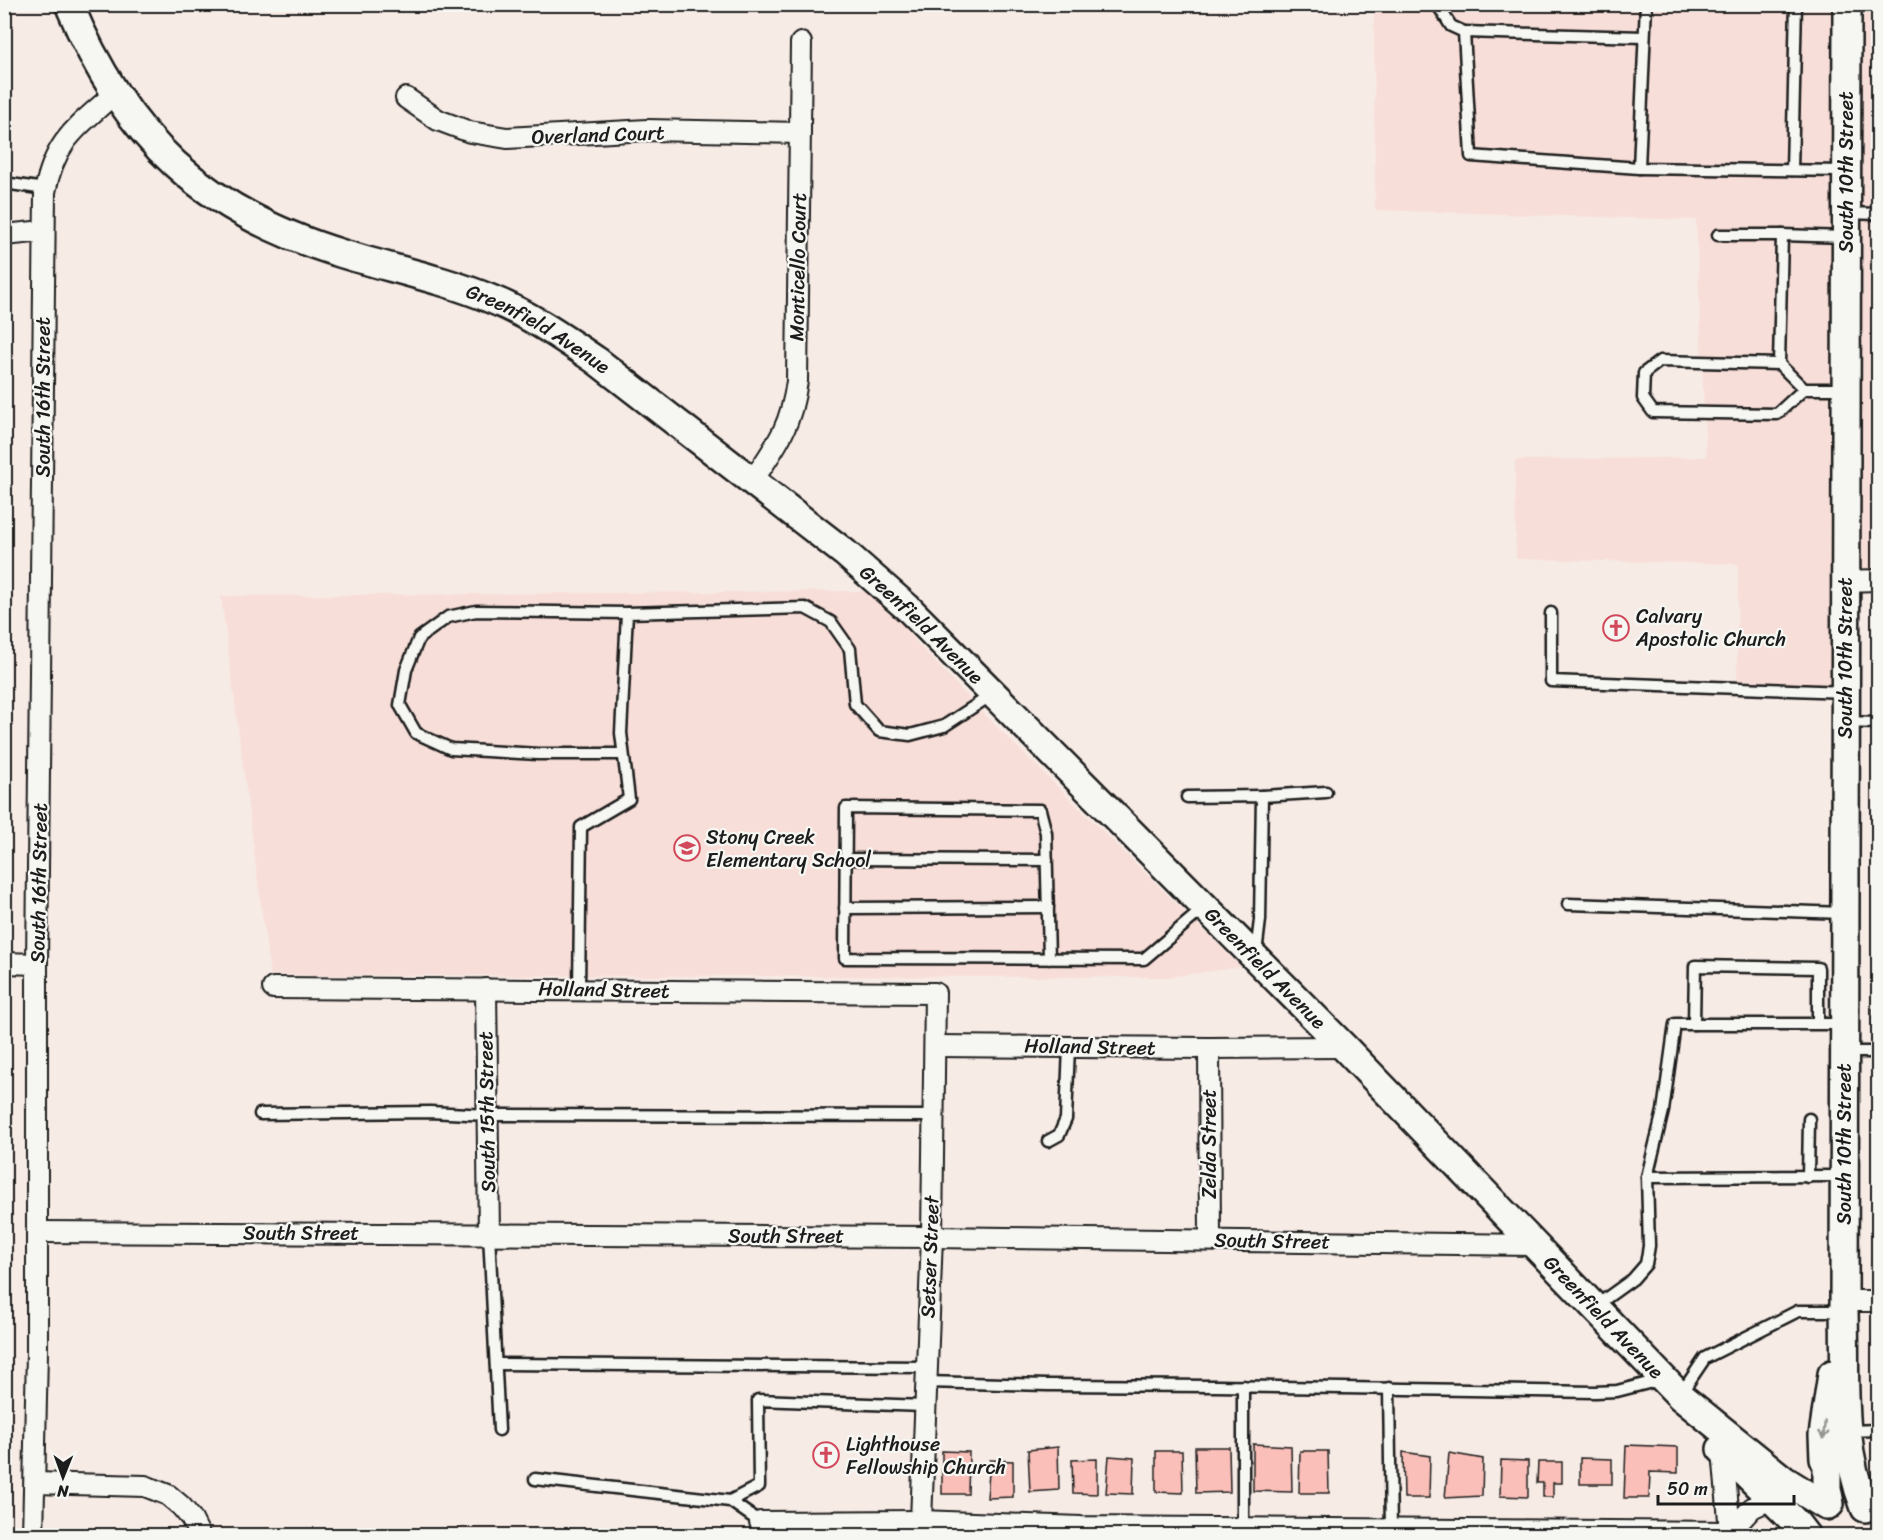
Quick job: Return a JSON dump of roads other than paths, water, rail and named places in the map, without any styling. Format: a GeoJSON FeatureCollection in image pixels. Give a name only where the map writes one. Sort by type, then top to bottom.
{"type":"FeatureCollection","features":[{"type":"Feature","properties":{"kind":"main road","name":"Greenfield Avenue"},"geometry":{"type":"LineString","coordinates":[[69,4],[92,55],[131,117],[155,146],[226,204],[284,234],[490,298],[556,333],[597,361],[753,480],[845,553],[902,603],[1344,1047],[1671,1388],[1777,1489],[1796,1523],[1808,1536]]}},
{"type":"Feature","properties":{"kind":"main road","name":"South 10th Street"},"geometry":{"type":"LineString","coordinates":[[1847,4],[1844,913],[1831,1024],[1844,1052],[1846,1431],[1855,1480],[1874,1517]]}},
{"type":"Feature","properties":{"kind":"main road","name":"South 10th Street"},"geometry":{"type":"LineString","coordinates":[[1828,1505],[1827,1465],[1824,1459],[1823,1435],[1844,1306]]}},
{"type":"Feature","properties":{"kind":"main road","name":"Greenfield Avenue"},"geometry":{"type":"LineString","coordinates":[[1671,1388],[1708,1436],[1723,1451],[1777,1489],[1828,1505]]}},
{"type":"Feature","properties":{"kind":"main road"},"geometry":{"type":"LineString","coordinates":[[1777,1489],[1824,1459]]}},
{"type":"Feature","properties":{"kind":"main road"},"geometry":{"type":"LineString","coordinates":[[1808,1536],[1815,1517],[1828,1505],[1848,1501],[1874,1517]]}},
{"type":"Feature","properties":{"kind":"street","name":"Monticello Court"},"geometry":{"type":"LineString","coordinates":[[753,480],[787,425],[793,408],[797,381],[801,43]]}},
{"type":"Feature","properties":{"kind":"street","name":"South 16th Street"},"geometry":{"type":"LineString","coordinates":[[33,1536],[38,1232],[37,964],[45,189],[48,173],[57,152],[68,136],[115,93]]}},
{"type":"Feature","properties":{"kind":"street","name":"Overland Court"},"geometry":{"type":"LineString","coordinates":[[406,98],[438,120],[470,132],[507,138],[647,130],[800,134]]}},
{"type":"Feature","properties":{"kind":"street"},"geometry":{"type":"LineString","coordinates":[[4,235],[44,231]]}},
{"type":"Feature","properties":{"kind":"street"},"geometry":{"type":"LineString","coordinates":[[1845,581],[1878,580]]}},
{"type":"Feature","properties":{"kind":"street"},"geometry":{"type":"LineString","coordinates":[[4,963],[37,964]]}},
{"type":"Feature","properties":{"kind":"street","name":"Holland Street"},"geometry":{"type":"LineString","coordinates":[[273,988],[935,993]]}},
{"type":"Feature","properties":{"kind":"street","name":"South 15th Street"},"geometry":{"type":"LineString","coordinates":[[486,989],[489,1234]]}},
{"type":"Feature","properties":{"kind":"street","name":"Setser Street"},"geometry":{"type":"LineString","coordinates":[[921,1521],[932,1237],[935,993]]}},
{"type":"Feature","properties":{"kind":"street","name":"Holland Street"},"geometry":{"type":"LineString","coordinates":[[935,1046],[1344,1047]]}},
{"type":"Feature","properties":{"kind":"street","name":"Zelda Street"},"geometry":{"type":"LineString","coordinates":[[1209,1048],[1210,1240]]}},
{"type":"Feature","properties":{"kind":"street","name":"South Street"},"geometry":{"type":"LineString","coordinates":[[38,1232],[932,1237],[1534,1245]]}},
{"type":"Feature","properties":{"kind":"street"},"geometry":{"type":"LineString","coordinates":[[1844,1306],[1878,1301]]}},
{"type":"Feature","properties":{"kind":"street"},"geometry":{"type":"LineString","coordinates":[[1723,1451],[1730,1532]]}},
{"type":"Feature","properties":{"kind":"street"},"geometry":{"type":"LineString","coordinates":[[35,1483],[145,1486],[168,1496],[181,1506],[191,1518],[200,1536]]}},
{"type":"Feature","properties":{"kind":"street"},"geometry":{"type":"LineString","coordinates":[[760,1522],[921,1521],[1081,1531],[1730,1532],[1752,1508],[1777,1489]]}},
{"type":"Feature","properties":{"kind":"lane"},"geometry":{"type":"LineString","coordinates":[[1437,4],[1451,26],[1464,32],[1644,37]]}},
{"type":"Feature","properties":{"kind":"lane"},"geometry":{"type":"LineString","coordinates":[[1639,168],[1646,4]]}},
{"type":"Feature","properties":{"kind":"lane"},"geometry":{"type":"LineString","coordinates":[[1792,170],[1796,4]]}},
{"type":"Feature","properties":{"kind":"lane"},"geometry":{"type":"LineString","coordinates":[[1464,32],[1472,156],[1639,168],[1846,171]]}},
{"type":"Feature","properties":{"kind":"lane"},"geometry":{"type":"LineString","coordinates":[[4,183],[45,189]]}},
{"type":"Feature","properties":{"kind":"lane"},"geometry":{"type":"LineString","coordinates":[[1718,235],[1782,235],[1846,225],[1878,214]]}},
{"type":"Feature","properties":{"kind":"lane"},"geometry":{"type":"LineString","coordinates":[[1779,364],[1782,235]]}},
{"type":"Feature","properties":{"kind":"lane"},"geometry":{"type":"LineString","coordinates":[[1804,389],[1779,364],[1660,362],[1644,373],[1644,398],[1653,412],[1777,414],[1804,389],[1845,389]]}},
{"type":"Feature","properties":{"kind":"lane"},"geometry":{"type":"LineString","coordinates":[[623,754],[538,754],[451,749],[416,733],[400,705],[406,670],[419,638],[448,617],[476,611],[627,613],[805,609],[831,622],[850,649],[855,704],[879,731],[910,735],[944,726],[993,693]]}},
{"type":"Feature","properties":{"kind":"lane"},"geometry":{"type":"LineString","coordinates":[[579,990],[580,827],[629,799],[621,733],[627,613]]}},
{"type":"Feature","properties":{"kind":"lane"},"geometry":{"type":"LineString","coordinates":[[1551,613],[1551,681],[1845,692]]}},
{"type":"Feature","properties":{"kind":"lane"},"geometry":{"type":"LineString","coordinates":[[1845,722],[1878,723]]}},
{"type":"Feature","properties":{"kind":"lane"},"geometry":{"type":"LineString","coordinates":[[1186,797],[1326,792]]}},
{"type":"Feature","properties":{"kind":"lane"},"geometry":{"type":"LineString","coordinates":[[1255,959],[1260,920],[1262,796]]}},
{"type":"Feature","properties":{"kind":"lane"},"geometry":{"type":"LineString","coordinates":[[1049,959],[1046,833],[1040,810],[846,808],[844,958],[1049,959],[1144,959],[1204,907]]}},
{"type":"Feature","properties":{"kind":"lane"},"geometry":{"type":"LineString","coordinates":[[846,859],[1047,860]]}},
{"type":"Feature","properties":{"kind":"lane"},"geometry":{"type":"LineString","coordinates":[[1568,904],[1844,913]]}},
{"type":"Feature","properties":{"kind":"lane"},"geometry":{"type":"LineString","coordinates":[[845,908],[1048,907]]}},
{"type":"Feature","properties":{"kind":"lane"},"geometry":{"type":"LineString","coordinates":[[1594,1307],[1633,1279],[1646,1264],[1649,1246],[1647,1177],[1663,1111],[1675,1024],[1694,1024],[1831,1024],[1818,968],[1695,966],[1694,1024]]}},
{"type":"Feature","properties":{"kind":"lane"},"geometry":{"type":"LineString","coordinates":[[1048,1141],[1059,1135],[1066,1119],[1069,1047]]}},
{"type":"Feature","properties":{"kind":"lane"},"geometry":{"type":"LineString","coordinates":[[1844,1052],[1878,1052]]}},
{"type":"Feature","properties":{"kind":"lane"},"geometry":{"type":"LineString","coordinates":[[260,1114],[430,1112],[487,1115],[934,1116]]}},
{"type":"Feature","properties":{"kind":"lane"},"geometry":{"type":"LineString","coordinates":[[1808,1177],[1809,1119]]}},
{"type":"Feature","properties":{"kind":"lane"},"geometry":{"type":"LineString","coordinates":[[1647,1177],[1844,1176]]}},
{"type":"Feature","properties":{"kind":"lane"},"geometry":{"type":"LineString","coordinates":[[489,1234],[499,1431]]}},
{"type":"Feature","properties":{"kind":"lane"},"geometry":{"type":"LineString","coordinates":[[496,1364],[925,1374],[1047,1385],[1595,1392],[1671,1388],[1705,1358],[1797,1311],[1844,1306]]}},
{"type":"Feature","properties":{"kind":"lane"},"geometry":{"type":"LineString","coordinates":[[1243,1386],[1243,1532]]}},
{"type":"Feature","properties":{"kind":"lane"},"geometry":{"type":"LineString","coordinates":[[1389,1388],[1391,1532]]}},
{"type":"Feature","properties":{"kind":"lane"},"geometry":{"type":"LineString","coordinates":[[730,1501],[759,1486],[758,1400],[924,1406]]}},
{"type":"Feature","properties":{"kind":"lane"},"geometry":{"type":"LineString","coordinates":[[1846,1431],[1878,1430]]}},
{"type":"Feature","properties":{"kind":"lane"},"geometry":{"type":"LineString","coordinates":[[535,1479],[730,1501],[760,1522]]}},
{"type":"Feature","properties":{"kind":"place","name":"Calvary Apostolic Church"},"geometry":{"type":"Point","coordinates":[1616,628]}},
{"type":"Feature","properties":{"kind":"place","name":"Stony Creek Elementary School"},"geometry":{"type":"Point","coordinates":[687,848]}},
{"type":"Feature","properties":{"kind":"place","name":"Lighthouse Fellowship Church"},"geometry":{"type":"Point","coordinates":[826,1455]}}]}
